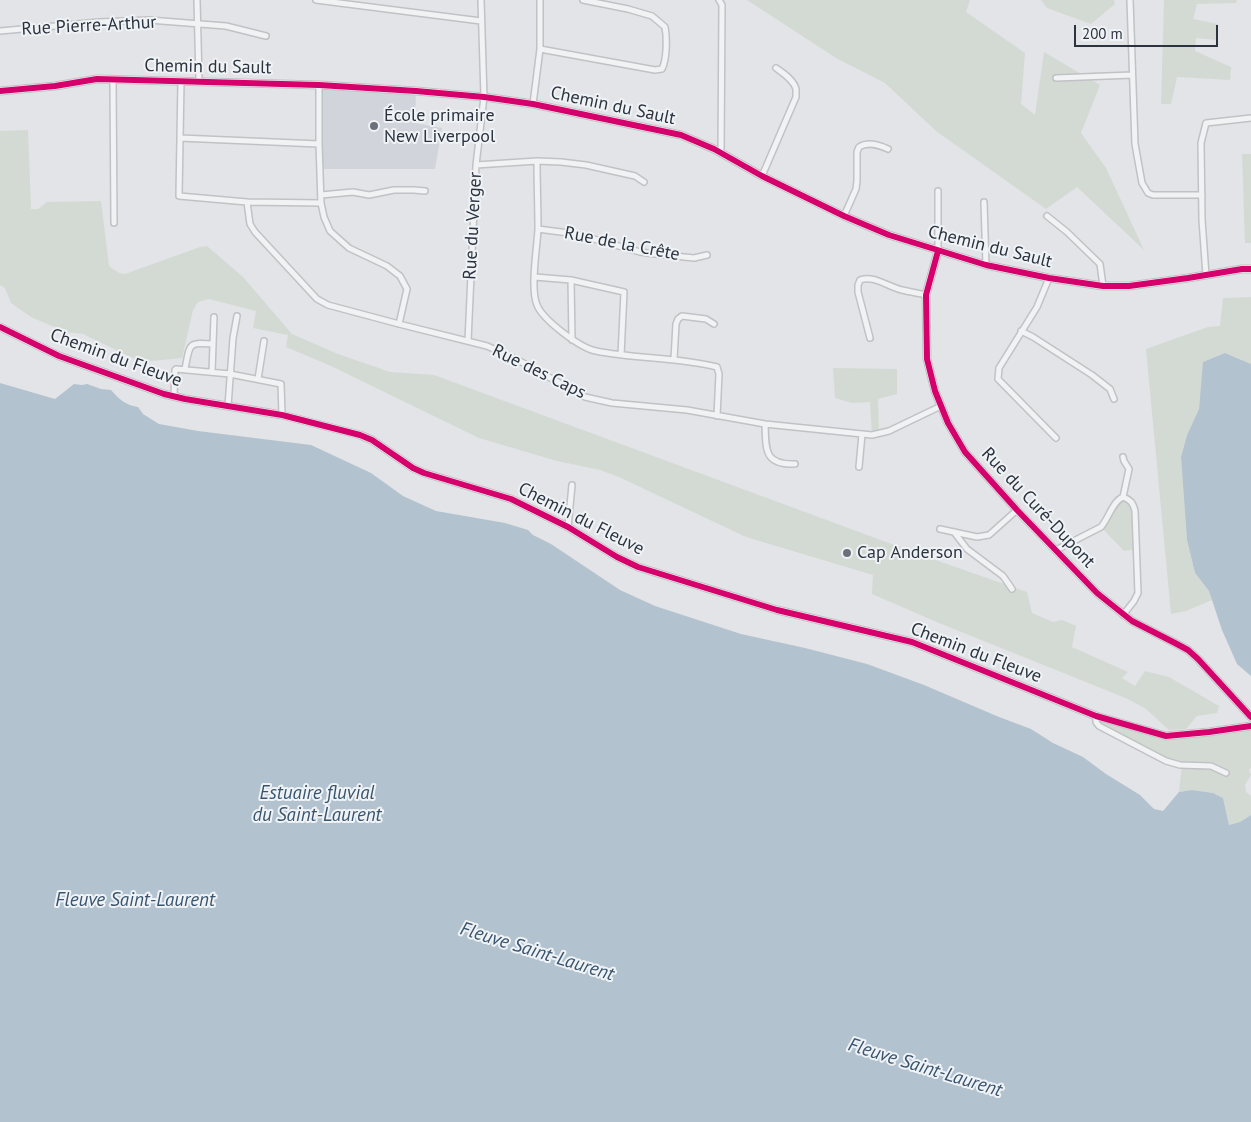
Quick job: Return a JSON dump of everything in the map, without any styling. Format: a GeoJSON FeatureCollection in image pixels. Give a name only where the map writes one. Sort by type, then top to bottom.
{"type":"FeatureCollection","features":[{"type":"Feature","properties":{"kind":"street"},"geometry":{"type":"LineString","coordinates":[[197,0],[199,81]]}},
{"type":"Feature","properties":{"kind":"street"},"geometry":{"type":"LineString","coordinates":[[319,0],[482,20]]}},
{"type":"Feature","properties":{"kind":"street","name":"Rue du Verger"},"geometry":{"type":"LineString","coordinates":[[468,341],[476,165],[484,97],[481,0]]}},
{"type":"Feature","properties":{"kind":"street"},"geometry":{"type":"LineString","coordinates":[[533,104],[540,49],[540,0]]}},
{"type":"Feature","properties":{"kind":"street"},"geometry":{"type":"LineString","coordinates":[[540,49],[655,70],[662,68],[664,64],[665,26],[652,16],[583,0]]}},
{"type":"Feature","properties":{"kind":"street"},"geometry":{"type":"LineString","coordinates":[[719,0],[722,5],[721,153]]}},
{"type":"Feature","properties":{"kind":"street"},"geometry":{"type":"LineString","coordinates":[[1130,0],[1135,144],[1142,183],[1148,193],[1202,195]]}},
{"type":"Feature","properties":{"kind":"street","name":"Rue Pierre-Arthur"},"geometry":{"type":"LineString","coordinates":[[0,31],[99,22],[149,20],[226,26],[266,36]]}},
{"type":"Feature","properties":{"kind":"street"},"geometry":{"type":"LineString","coordinates":[[762,176],[796,97],[796,89],[792,82],[776,68]]}},
{"type":"Feature","properties":{"kind":"street"},"geometry":{"type":"LineString","coordinates":[[1056,78],[1132,75]]}},
{"type":"Feature","properties":{"kind":"street","name":"Chemin du Sault"},"geometry":{"type":"LineString","coordinates":[[0,91],[55,86],[97,79],[319,85],[484,97],[533,104],[680,135],[721,153],[762,176],[844,216],[890,235],[986,265],[1049,278],[1103,286],[1129,286],[1251,269]]}},
{"type":"Feature","properties":{"kind":"street"},"geometry":{"type":"LineString","coordinates":[[112,80],[114,223]]}},
{"type":"Feature","properties":{"kind":"street"},"geometry":{"type":"LineString","coordinates":[[181,81],[179,196],[247,202],[321,203]]}},
{"type":"Feature","properties":{"kind":"street"},"geometry":{"type":"LineString","coordinates":[[319,85],[321,203],[324,217],[330,231],[349,248],[387,266],[400,276],[407,289],[399,324]]}},
{"type":"Feature","properties":{"kind":"street"},"geometry":{"type":"LineString","coordinates":[[1206,275],[1202,220],[1201,143],[1206,123],[1251,118]]}},
{"type":"Feature","properties":{"kind":"street"},"geometry":{"type":"LineString","coordinates":[[180,138],[319,144]]}},
{"type":"Feature","properties":{"kind":"street"},"geometry":{"type":"LineString","coordinates":[[844,216],[856,189],[857,152],[859,147],[865,144],[873,144],[888,149]]}},
{"type":"Feature","properties":{"kind":"street"},"geometry":{"type":"LineString","coordinates":[[536,161],[538,229],[535,277],[537,304],[544,317],[572,340],[593,351],[717,367],[719,374],[717,416]]}},
{"type":"Feature","properties":{"kind":"street"},"geometry":{"type":"LineString","coordinates":[[476,165],[536,161],[561,162],[586,165],[635,176],[644,182]]}},
{"type":"Feature","properties":{"kind":"street"},"geometry":{"type":"LineString","coordinates":[[321,195],[353,192],[369,195],[394,190],[425,191]]}},
{"type":"Feature","properties":{"kind":"street"},"geometry":{"type":"LineString","coordinates":[[938,191],[938,251]]}},
{"type":"Feature","properties":{"kind":"street","name":"Rue des Caps"},"geometry":{"type":"LineString","coordinates":[[247,202],[250,224],[255,232],[317,299],[328,306],[487,346],[516,359],[584,397],[612,403],[687,410],[765,424],[872,435],[889,432],[941,406]]}},
{"type":"Feature","properties":{"kind":"street"},"geometry":{"type":"LineString","coordinates":[[984,202],[986,265]]}},
{"type":"Feature","properties":{"kind":"street"},"geometry":{"type":"LineString","coordinates":[[1047,216],[1067,232],[1100,264],[1103,286]]}},
{"type":"Feature","properties":{"kind":"street","name":"Rue de la Crête"},"geometry":{"type":"LineString","coordinates":[[538,229],[576,234],[640,252],[694,258],[706,255]]}},
{"type":"Feature","properties":{"kind":"street","name":"Rue du Curé-Dupont"},"geometry":{"type":"LineString","coordinates":[[938,251],[926,295],[927,359],[935,391],[948,424],[965,452],[1097,593],[1132,621],[1175,643],[1198,659],[1251,717]]}},
{"type":"Feature","properties":{"kind":"street"},"geometry":{"type":"LineString","coordinates":[[535,277],[571,280],[624,292],[621,355]]}},
{"type":"Feature","properties":{"kind":"street"},"geometry":{"type":"LineString","coordinates":[[1049,278],[1037,307],[1000,368],[998,379],[1056,438]]}},
{"type":"Feature","properties":{"kind":"street"},"geometry":{"type":"LineString","coordinates":[[870,338],[858,292],[860,280],[871,279],[900,290],[926,295]]}},
{"type":"Feature","properties":{"kind":"street"},"geometry":{"type":"LineString","coordinates":[[571,280],[572,340]]}},
{"type":"Feature","properties":{"kind":"street"},"geometry":{"type":"LineString","coordinates":[[228,406],[233,338],[237,316]]}},
{"type":"Feature","properties":{"kind":"street"},"geometry":{"type":"LineString","coordinates":[[674,360],[676,324],[678,319],[682,316],[706,319],[714,324]]}},
{"type":"Feature","properties":{"kind":"street"},"geometry":{"type":"LineString","coordinates":[[212,372],[214,317]]}},
{"type":"Feature","properties":{"kind":"street","name":"Chemin du Fleuve"},"geometry":{"type":"LineString","coordinates":[[0,327],[60,356],[164,394],[282,415],[360,435],[372,440],[412,468],[511,499],[568,527],[638,567],[777,610],[912,642],[1096,716],[1096,722],[1099,726],[1166,761],[1180,765],[1212,766],[1226,773]]}},
{"type":"Feature","properties":{"kind":"street"},"geometry":{"type":"LineString","coordinates":[[1021,331],[1034,336],[1092,375],[1110,389],[1114,400]]}},
{"type":"Feature","properties":{"kind":"street"},"geometry":{"type":"LineString","coordinates":[[258,379],[264,341]]}},
{"type":"Feature","properties":{"kind":"street"},"geometry":{"type":"LineString","coordinates":[[185,369],[191,345],[198,343],[214,344]]}},
{"type":"Feature","properties":{"kind":"street"},"geometry":{"type":"LineString","coordinates":[[174,396],[176,368],[230,374],[281,384],[282,415]]}},
{"type":"Feature","properties":{"kind":"street"},"geometry":{"type":"LineString","coordinates":[[765,424],[766,449],[772,459],[784,464],[795,464]]}},
{"type":"Feature","properties":{"kind":"street"},"geometry":{"type":"LineString","coordinates":[[859,467],[862,434]]}},
{"type":"Feature","properties":{"kind":"street"},"geometry":{"type":"LineString","coordinates":[[1123,457],[1128,469],[1123,497]]}},
{"type":"Feature","properties":{"kind":"street"},"geometry":{"type":"LineString","coordinates":[[568,527],[572,486]]}},
{"type":"Feature","properties":{"kind":"street"},"geometry":{"type":"LineString","coordinates":[[1056,550],[1101,527],[1117,500],[1123,497],[1130,499],[1134,504],[1135,511],[1138,592],[1134,601],[1123,615]]}},
{"type":"Feature","properties":{"kind":"street"},"geometry":{"type":"LineString","coordinates":[[940,529],[977,537],[989,535],[1018,510]]}},
{"type":"Feature","properties":{"kind":"street"},"geometry":{"type":"LineString","coordinates":[[954,532],[967,549],[1003,576],[1012,589]]}},
{"type":"Feature","properties":{"kind":"street"},"geometry":{"type":"LineString","coordinates":[[1096,716],[1166,736],[1251,726]]}},
{"type":"Feature","properties":{"kind":"shaded area"},"geometry":{"type":"Polygon","coordinates":[[[747,0],[970,0],[966,12],[1025,53],[1021,104],[1035,115],[1044,52],[1100,85],[1081,133],[1106,168],[1144,250],[1077,187],[1046,209],[936,131],[885,83],[836,58],[747,0]]]}},
{"type":"Feature","properties":{"kind":"shaded area"},"geometry":{"type":"Polygon","coordinates":[[[1041,0],[1114,0],[1115,4],[1091,24],[1047,8],[1041,0]]]}},
{"type":"Feature","properties":{"kind":"shaded area"},"geometry":{"type":"Polygon","coordinates":[[[1164,0],[1237,0],[1236,3],[1197,4],[1193,19],[1218,24],[1218,40],[1196,38],[1195,51],[1231,67],[1230,80],[1177,77],[1171,104],[1161,104],[1164,0]]]}},
{"type":"Feature","properties":{"kind":"shaded area","name":"École primaire New Liverpool"},"geometry":{"type":"Polygon","coordinates":[[[319,85],[416,91],[415,123],[442,128],[435,169],[320,169],[319,85]]]}},
{"type":"Feature","properties":{"kind":"shaded area"},"geometry":{"type":"Polygon","coordinates":[[[28,130],[31,209],[38,209],[47,202],[101,201],[109,266],[119,273],[125,274],[207,246],[243,277],[292,334],[338,354],[390,372],[434,375],[924,556],[1027,592],[1032,613],[1053,622],[1062,620],[1076,626],[1072,647],[1128,672],[1122,678],[1135,686],[1145,671],[1169,677],[1219,706],[1217,713],[1197,716],[1186,729],[1169,730],[1146,709],[1128,699],[872,594],[873,575],[746,537],[619,477],[600,470],[557,461],[479,438],[331,366],[286,347],[288,335],[253,328],[256,311],[209,299],[198,302],[193,310],[182,358],[141,362],[83,334],[66,332],[31,317],[11,303],[5,288],[0,285],[0,131],[28,130]]]}},
{"type":"Feature","properties":{"kind":"shaded area"},"geometry":{"type":"Polygon","coordinates":[[[1242,154],[1251,154],[1251,243],[1245,243],[1242,154]]]}},
{"type":"Feature","properties":{"kind":"shaded area"},"geometry":{"type":"Polygon","coordinates":[[[1251,297],[1251,364],[1225,353],[1204,362],[1199,409],[1187,435],[1181,457],[1187,540],[1195,573],[1209,591],[1212,600],[1186,611],[1171,614],[1146,349],[1208,327],[1220,326],[1223,298],[1251,297]]]}},
{"type":"Feature","properties":{"kind":"shaded area"},"geometry":{"type":"Polygon","coordinates":[[[833,368],[897,369],[897,394],[878,399],[879,433],[872,435],[870,402],[852,403],[835,398],[833,368]]]}},
{"type":"Feature","properties":{"kind":"shaded area"},"geometry":{"type":"Polygon","coordinates":[[[1123,497],[1134,504],[1137,549],[1124,551],[1101,527],[1117,500],[1123,497]]]}},
{"type":"Feature","properties":{"kind":"shaded area"},"geometry":{"type":"Polygon","coordinates":[[[1096,716],[1166,736],[1251,728],[1251,768],[1249,770],[1251,775],[1245,785],[1246,792],[1251,796],[1251,815],[1240,822],[1229,825],[1223,798],[1213,793],[1192,790],[1179,792],[1182,765],[1099,726],[1096,716]]]}},
{"type":"Feature","properties":{"kind":"water"},"geometry":{"type":"Polygon","coordinates":[[[1225,353],[1251,364],[1251,676],[1237,664],[1222,630],[1209,591],[1195,573],[1187,540],[1181,457],[1187,435],[1199,409],[1203,362],[1225,353]]]}},
{"type":"Feature","properties":{"kind":"water","name":"Estuaire fluvial du Saint-Laurent"},"geometry":{"type":"Polygon","coordinates":[[[0,383],[55,399],[74,384],[87,384],[111,390],[123,401],[138,407],[143,414],[159,424],[198,431],[311,445],[371,473],[403,496],[436,511],[505,523],[528,530],[620,590],[655,606],[741,634],[867,664],[1031,729],[1053,743],[1083,757],[1140,795],[1154,809],[1163,811],[1179,792],[1192,790],[1213,793],[1223,798],[1229,825],[1240,822],[1251,815],[1251,1122],[0,1122],[0,383]]]}},
{"type":"Feature","properties":{"kind":"cycle path"},"geometry":{"type":"LineString","coordinates":[[0,91],[55,86],[97,79],[319,85],[484,97],[533,104],[681,135],[714,149],[762,176],[844,216],[889,235],[986,265],[1049,278],[1103,286],[1129,286],[1251,269]]}},
{"type":"Feature","properties":{"kind":"cycle path"},"geometry":{"type":"LineString","coordinates":[[938,251],[926,295],[927,359],[935,391],[948,423],[965,452],[1017,510],[1097,593],[1132,621],[1188,650],[1251,717]]}},
{"type":"Feature","properties":{"kind":"cycle path"},"geometry":{"type":"LineString","coordinates":[[0,327],[59,356],[164,394],[282,415],[360,435],[372,440],[413,468],[511,499],[568,527],[617,557],[638,567],[777,610],[912,642],[1096,716],[1166,736],[1251,726]]}},
{"type":"Feature","properties":{"kind":"place","name":"École primaire New Liverpool"},"geometry":{"type":"Point","coordinates":[374,126]}},
{"type":"Feature","properties":{"kind":"place","name":"Cap Anderson"},"geometry":{"type":"Point","coordinates":[847,553]}},
{"type":"Feature","properties":{"kind":"water label","name":"Fleuve Saint-Laurent"},"geometry":{"type":"Point","coordinates":[135,901]}},
{"type":"Feature","properties":{"kind":"water label","name":"Fleuve Saint-Laurent"},"geometry":{"type":"Point","coordinates":[537,952]}},
{"type":"Feature","properties":{"kind":"water label","name":"Fleuve Saint-Laurent"},"geometry":{"type":"Point","coordinates":[925,1068]}}]}
